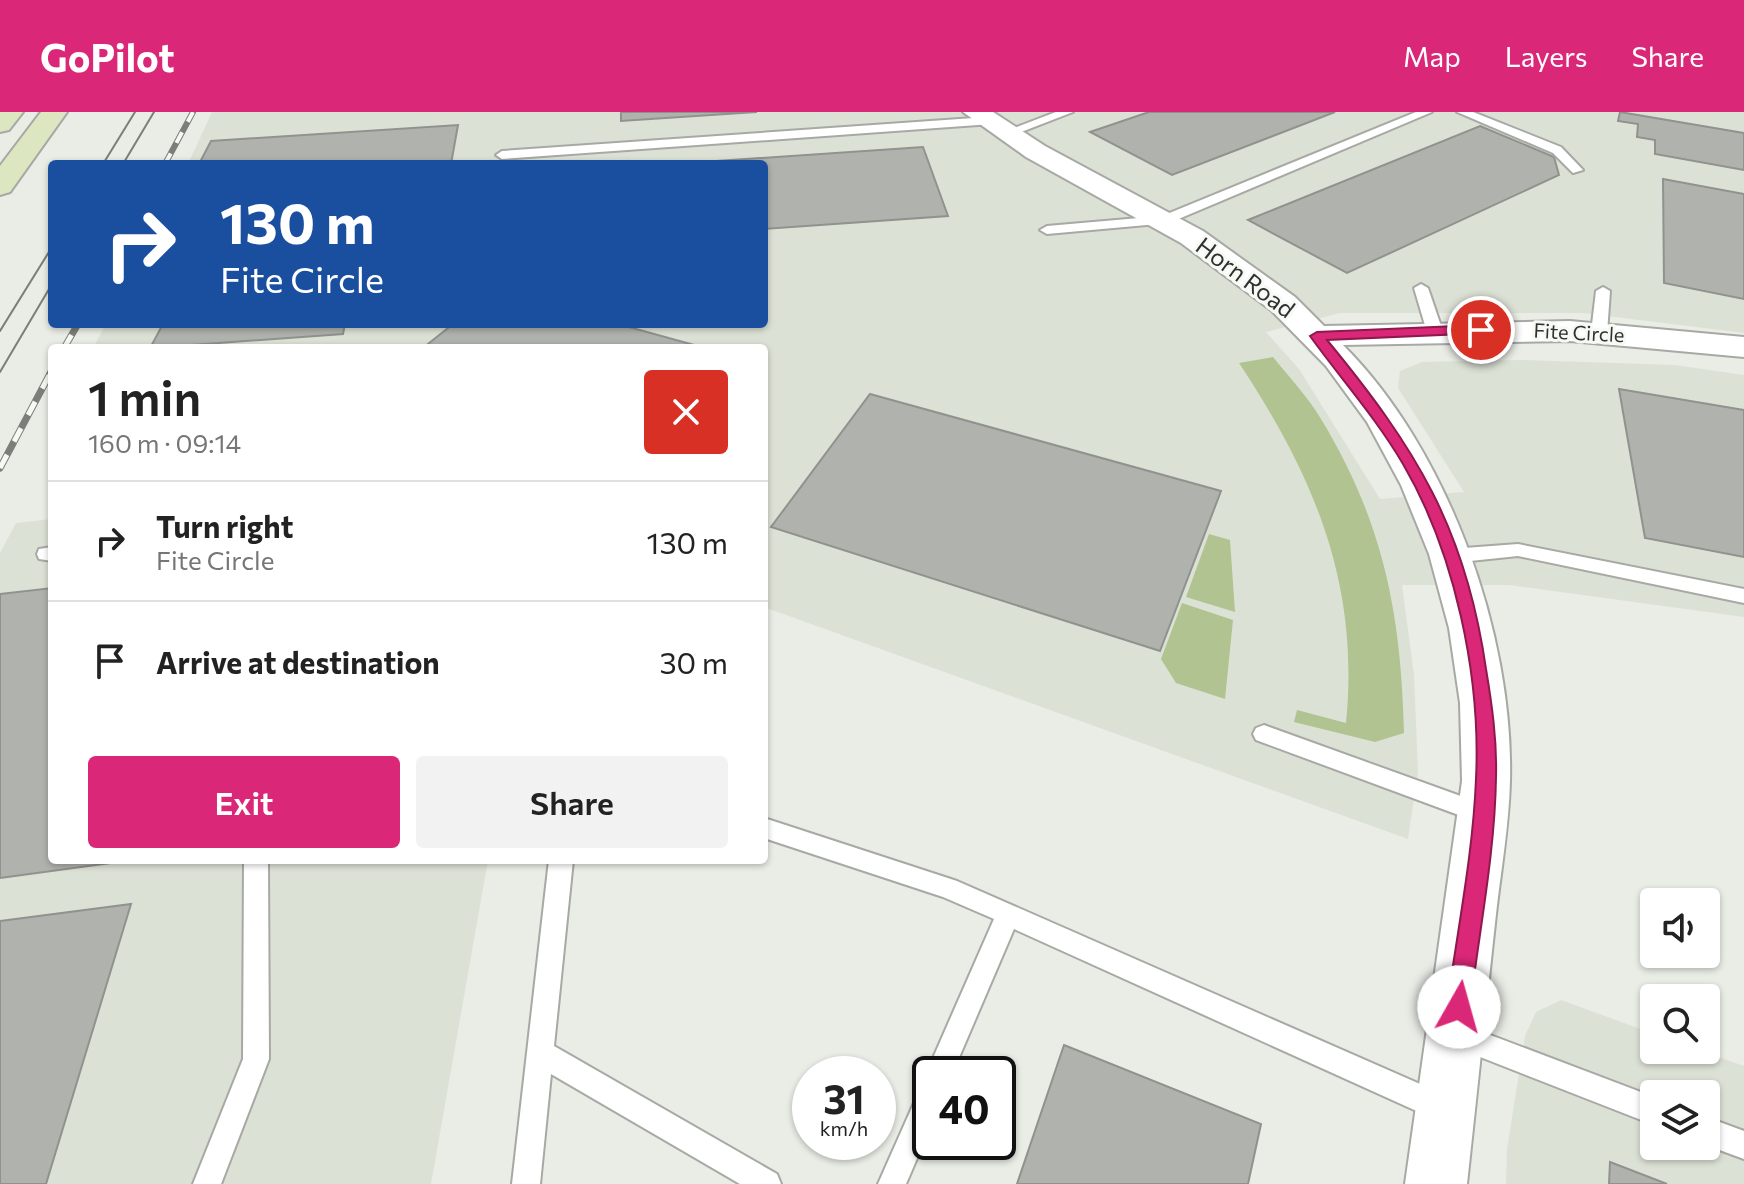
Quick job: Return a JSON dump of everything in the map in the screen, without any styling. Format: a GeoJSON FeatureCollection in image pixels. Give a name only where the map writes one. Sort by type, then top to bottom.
{"type":"FeatureCollection","features":[{"type":"Feature","properties":{"kind":"main road"},"geometry":{"type":"LineString","coordinates":[[0,124],[10,112]]}},
{"type":"Feature","properties":{"kind":"main road"},"geometry":{"type":"LineString","coordinates":[[0,186],[54,112]]}},
{"type":"Feature","properties":{"kind":"street","name":"Horn Road"},"geometry":{"type":"LineString","coordinates":[[991,122],[1164,220],[1224,258],[1276,297],[1317,336],[1374,406],[1412,465],[1451,556],[1477,647],[1487,735],[1483,814],[1436,1184]]}},
{"type":"Feature","properties":{"kind":"street","name":"Fite Circle"},"geometry":{"type":"LineString","coordinates":[[1317,336],[1435,332],[1599,333],[1744,347]]}},
{"type":"Feature","properties":{"kind":"lane"},"geometry":{"type":"LineString","coordinates":[[502,155],[991,122],[1067,112]]}},
{"type":"Feature","properties":{"kind":"lane"},"geometry":{"type":"LineString","coordinates":[[1047,230],[1164,220],[1426,112]]}},
{"type":"Feature","properties":{"kind":"lane"},"geometry":{"type":"LineString","coordinates":[[1463,112],[1557,150],[1577,170]]}},
{"type":"Feature","properties":{"kind":"lane"},"geometry":{"type":"LineString","coordinates":[[1421,288],[1435,332]]}},
{"type":"Feature","properties":{"kind":"lane"},"geometry":{"type":"LineString","coordinates":[[1599,333],[1603,291]]}},
{"type":"Feature","properties":{"kind":"lane"},"geometry":{"type":"LineString","coordinates":[[1451,556],[1518,550],[1744,596]]}},
{"type":"Feature","properties":{"kind":"lane"},"geometry":{"type":"LineString","coordinates":[[1264,734],[1483,814]]}},
{"type":"Feature","properties":{"kind":"lane"},"geometry":{"type":"LineString","coordinates":[[768,829],[949,888],[1446,1109]]}},
{"type":"Feature","properties":{"kind":"lane"},"geometry":{"type":"LineString","coordinates":[[207,1184],[256,1059],[256,864]]}},
{"type":"Feature","properties":{"kind":"lane"},"geometry":{"type":"LineString","coordinates":[[526,1184],[561,864]]}},
{"type":"Feature","properties":{"kind":"lane"},"geometry":{"type":"LineString","coordinates":[[947,1056],[1008,914]]}},
{"type":"Feature","properties":{"kind":"lane"},"geometry":{"type":"LineString","coordinates":[[1455,1035],[1640,1106]]}},
{"type":"Feature","properties":{"kind":"lane"},"geometry":{"type":"LineString","coordinates":[[541,1053],[767,1184]]}},
{"type":"Feature","properties":{"kind":"lane"},"geometry":{"type":"LineString","coordinates":[[1720,1136],[1744,1145]]}},
{"type":"Feature","properties":{"kind":"lane"},"geometry":{"type":"LineString","coordinates":[[892,1184],[912,1138]]}},
{"type":"Feature","properties":{"kind":"shaded area"},"geometry":{"type":"Polygon","coordinates":[[[212,112],[1744,112],[1744,333],[1583,313],[1340,313],[1266,332],[1299,369],[1380,499],[1464,492],[1398,388],[1400,371],[1422,362],[1523,360],[1675,365],[1744,375],[1744,617],[1509,585],[1402,585],[1414,675],[1418,772],[1408,839],[768,608],[768,344],[95,344],[104,328],[768,328],[768,160],[190,160],[212,112]]]}},
{"type":"Feature","properties":{"kind":"shaded area"},"geometry":{"type":"Polygon","coordinates":[[[48,519],[48,864],[487,864],[431,1184],[0,1184],[0,553],[16,523],[48,519]]]}},
{"type":"Feature","properties":{"kind":"shaded area"},"geometry":{"type":"Polygon","coordinates":[[[1561,1000],[1640,1029],[1640,1064],[1720,1064],[1720,1057],[1744,1066],[1744,1184],[1506,1184],[1507,1149],[1525,1036],[1536,1012],[1561,1000]]]}},
{"type":"Feature","properties":{"kind":"green space"},"geometry":{"type":"Polygon","coordinates":[[[1273,357],[1316,411],[1343,457],[1360,495],[1385,570],[1399,648],[1404,733],[1375,742],[1294,722],[1297,710],[1346,723],[1346,624],[1326,533],[1310,490],[1266,405],[1239,363],[1273,357]]]}},
{"type":"Feature","properties":{"kind":"green space"},"geometry":{"type":"Polygon","coordinates":[[[1209,534],[1230,540],[1235,612],[1186,597],[1209,534]]]}},
{"type":"Feature","properties":{"kind":"green space"},"geometry":{"type":"Polygon","coordinates":[[[1182,603],[1233,620],[1225,699],[1176,683],[1161,659],[1182,603]]]}},
{"type":"Feature","properties":{"kind":"building"},"geometry":{"type":"Polygon","coordinates":[[[621,112],[757,112],[621,121],[621,112]]]}},
{"type":"Feature","properties":{"kind":"building"},"geometry":{"type":"Polygon","coordinates":[[[1149,112],[1335,112],[1172,175],[1090,132],[1149,112]]]}},
{"type":"Feature","properties":{"kind":"building"},"geometry":{"type":"Polygon","coordinates":[[[1620,112],[1744,133],[1744,170],[1655,154],[1655,140],[1637,137],[1638,124],[1618,121],[1620,112]]]}},
{"type":"Feature","properties":{"kind":"building"},"geometry":{"type":"Polygon","coordinates":[[[458,125],[452,160],[201,160],[211,141],[458,125]]]}},
{"type":"Feature","properties":{"kind":"building"},"geometry":{"type":"Polygon","coordinates":[[[1480,126],[1554,157],[1559,175],[1347,273],[1248,220],[1480,126]]]}},
{"type":"Feature","properties":{"kind":"building"},"geometry":{"type":"Polygon","coordinates":[[[923,147],[948,216],[768,229],[768,160],[731,160],[923,147]]]}},
{"type":"Feature","properties":{"kind":"building"},"geometry":{"type":"Polygon","coordinates":[[[1663,179],[1744,194],[1744,299],[1664,283],[1663,179]]]}},
{"type":"Feature","properties":{"kind":"building"},"geometry":{"type":"Polygon","coordinates":[[[161,328],[344,328],[343,334],[205,344],[152,344],[161,328]]]}},
{"type":"Feature","properties":{"kind":"building"},"geometry":{"type":"Polygon","coordinates":[[[448,328],[632,328],[690,344],[428,344],[448,328]]]}},
{"type":"Feature","properties":{"kind":"building"},"geometry":{"type":"Polygon","coordinates":[[[1619,389],[1744,410],[1744,557],[1645,538],[1619,389]]]}},
{"type":"Feature","properties":{"kind":"building"},"geometry":{"type":"Polygon","coordinates":[[[870,394],[1221,491],[1160,651],[771,527],[870,394]]]}},
{"type":"Feature","properties":{"kind":"building"},"geometry":{"type":"Polygon","coordinates":[[[48,588],[48,864],[103,864],[0,878],[0,594],[48,588]]]}},
{"type":"Feature","properties":{"kind":"building"},"geometry":{"type":"Polygon","coordinates":[[[131,904],[46,1184],[0,1184],[0,921],[131,904]]]}},
{"type":"Feature","properties":{"kind":"building"},"geometry":{"type":"Polygon","coordinates":[[[1064,1045],[1261,1124],[1248,1184],[1017,1184],[1064,1045]]]}},
{"type":"Feature","properties":{"kind":"building"},"geometry":{"type":"Polygon","coordinates":[[[1610,1162],[1667,1184],[1609,1184],[1610,1162]]]}},
{"type":"Feature","properties":{"kind":"tram line"},"geometry":{"type":"LineString","coordinates":[[105,160],[135,112]]}},
{"type":"Feature","properties":{"kind":"tram line"},"geometry":{"type":"LineString","coordinates":[[125,160],[154,112]]}},
{"type":"Feature","properties":{"kind":"tram line"},"geometry":{"type":"LineString","coordinates":[[0,331],[48,253]]}},
{"type":"Feature","properties":{"kind":"tram line"},"geometry":{"type":"LineString","coordinates":[[0,372],[48,291]]}},
{"type":"Feature","properties":{"kind":"railway"},"geometry":{"type":"LineString","coordinates":[[167,160],[193,112]]}},
{"type":"Feature","properties":{"kind":"railway"},"geometry":{"type":"LineString","coordinates":[[66,344],[76,328]]}},
{"type":"Feature","properties":{"kind":"railway"},"geometry":{"type":"LineString","coordinates":[[0,468],[48,378]]}},
{"type":"Feature","properties":{"kind":"route"},"geometry":{"type":"LineString","coordinates":[[1459,1007],[1486,781],[1487,735],[1477,647],[1444,532],[1412,465],[1374,406],[1317,336],[1481,330]]}}]}
